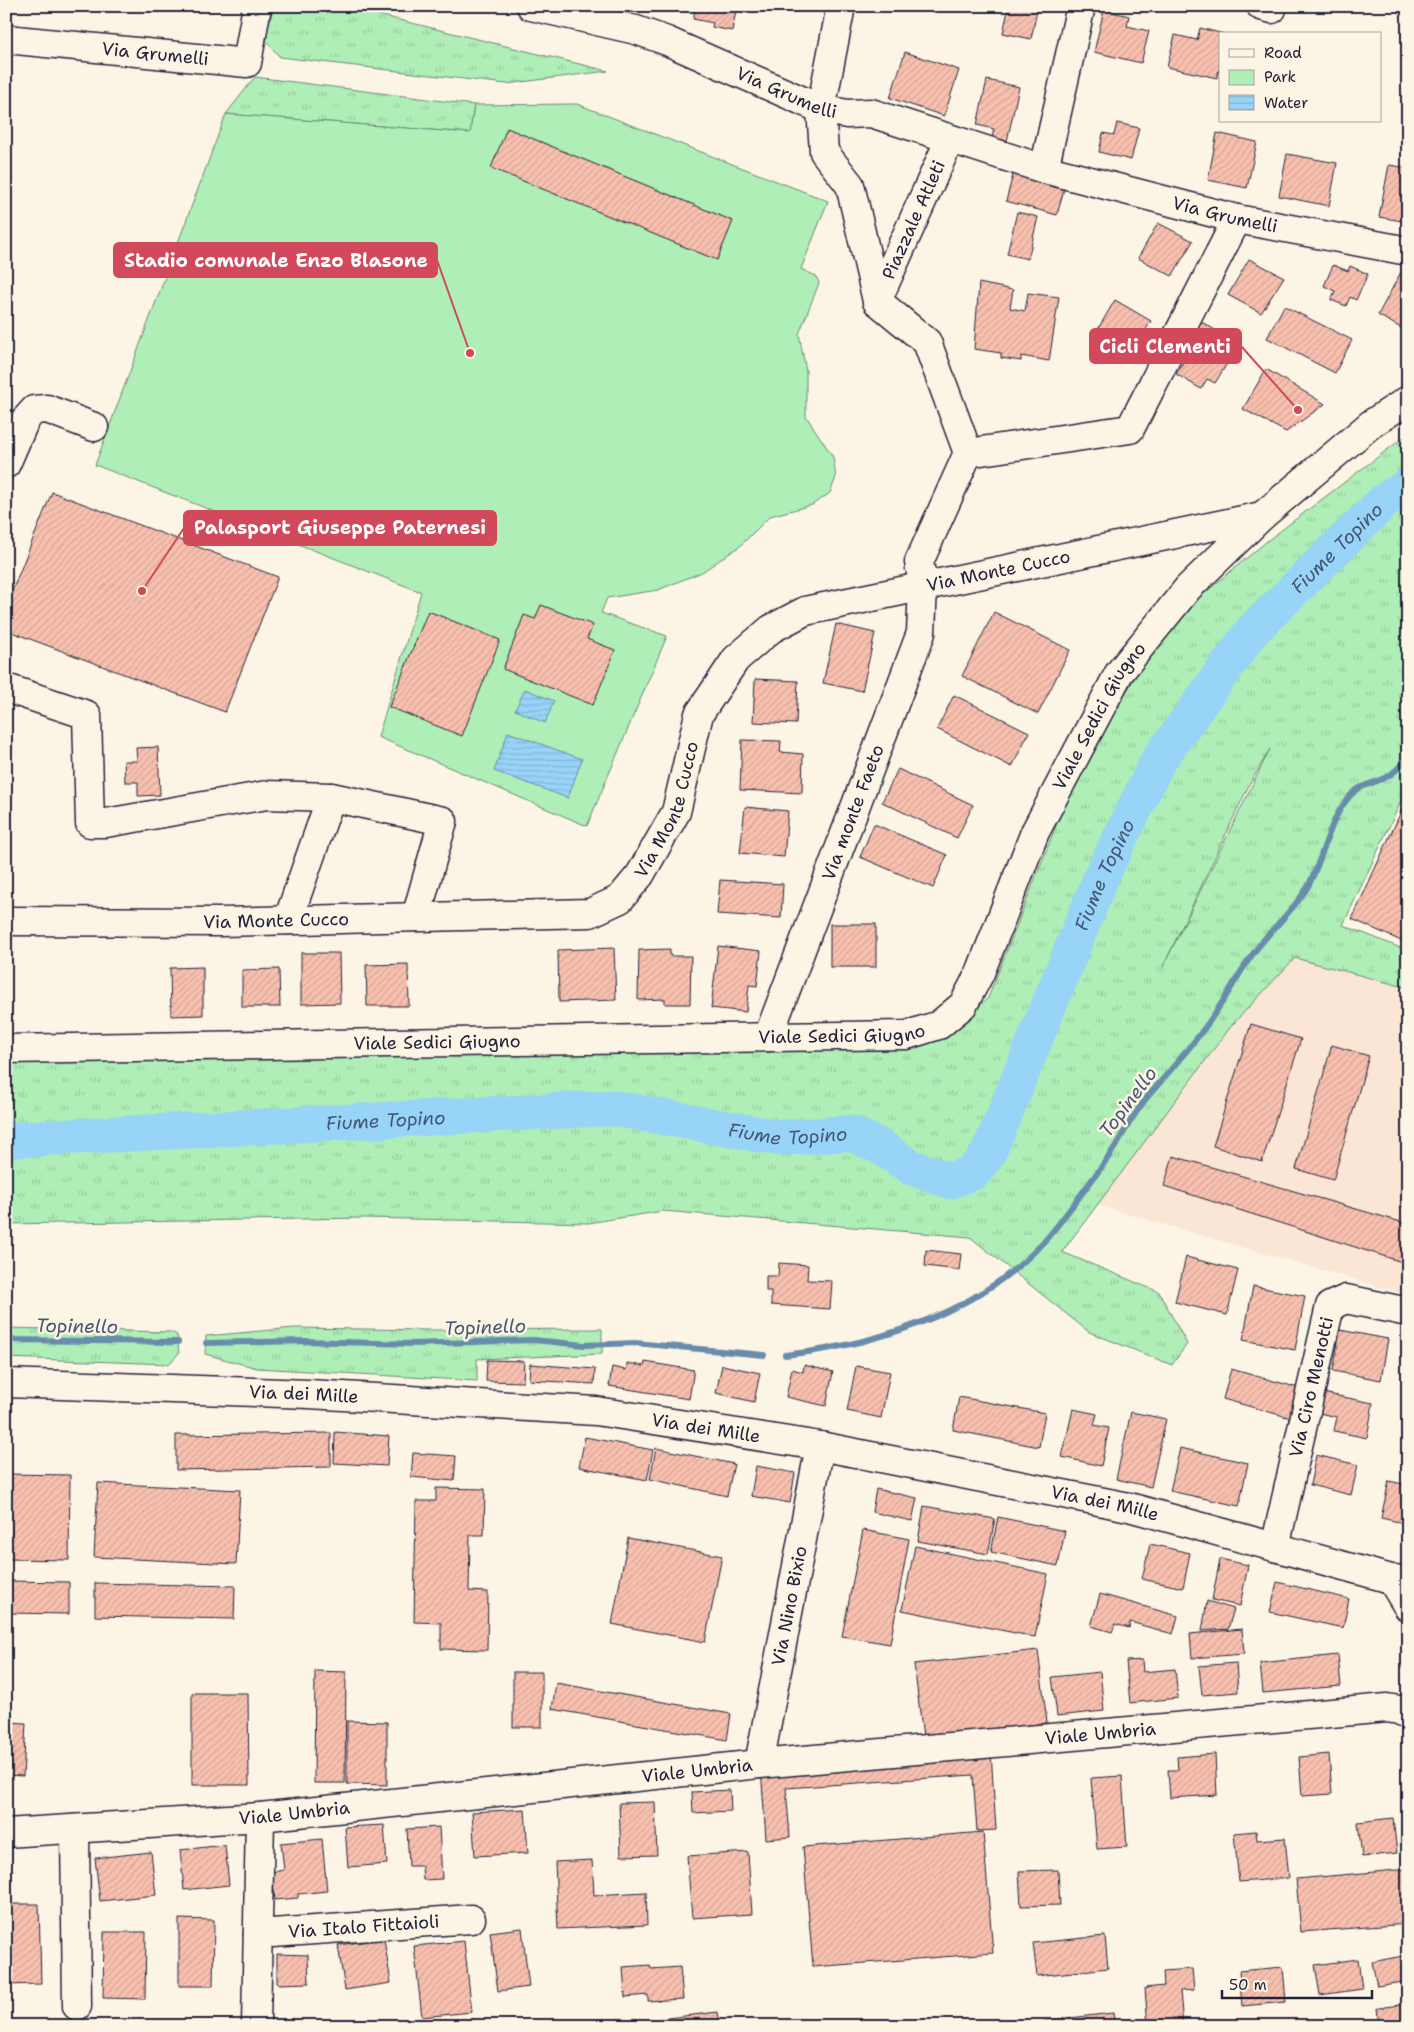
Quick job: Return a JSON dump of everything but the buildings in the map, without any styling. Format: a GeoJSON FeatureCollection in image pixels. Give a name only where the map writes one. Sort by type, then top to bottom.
{"type":"FeatureCollection","features":[{"type":"Feature","properties":{"kind":"street","name":"Via Grumelli"},"geometry":{"type":"LineString","coordinates":[[6,39],[247,62],[258,6]]}},
{"type":"Feature","properties":{"kind":"street","name":"Via Grumelli"},"geometry":{"type":"LineString","coordinates":[[531,6],[636,30],[667,41],[821,109],[847,114],[871,113],[1044,169],[1237,219],[1408,251]]}},
{"type":"Feature","properties":{"kind":"street","name":"Piazzale Atleti"},"geometry":{"type":"LineString","coordinates":[[840,6],[821,109],[824,152],[850,185],[877,301],[927,342],[968,453]]}},
{"type":"Feature","properties":{"kind":"street"},"geometry":{"type":"LineString","coordinates":[[1044,169],[1081,6]]}},
{"type":"Feature","properties":{"kind":"street","name":"Piazzale Atleti"},"geometry":{"type":"LineString","coordinates":[[877,301],[950,139]]}},
{"type":"Feature","properties":{"kind":"street"},"geometry":{"type":"LineString","coordinates":[[922,586],[919,562],[968,453],[1130,429],[1237,219]]}},
{"type":"Feature","properties":{"kind":"street","name":"Viale Sedici Giugno"},"geometry":{"type":"LineString","coordinates":[[6,1049],[907,1035],[940,1025],[963,1005],[980,973],[1035,832],[1118,672],[1188,588],[1262,516],[1371,424],[1408,400]]}},
{"type":"Feature","properties":{"kind":"street"},"geometry":{"type":"LineString","coordinates":[[6,464],[24,420],[34,410],[47,409],[94,427]]}},
{"type":"Feature","properties":{"kind":"street","name":"Via Monte Cucco"},"geometry":{"type":"LineString","coordinates":[[6,921],[221,922],[590,913],[620,899],[640,875],[676,812],[699,714],[736,659],[771,629],[804,611],[1262,516]]}},
{"type":"Feature","properties":{"kind":"street","name":"Via monte Faeto"},"geometry":{"type":"LineString","coordinates":[[768,1037],[921,633],[922,586]]}},
{"type":"Feature","properties":{"kind":"street"},"geometry":{"type":"LineString","coordinates":[[6,688],[87,715],[90,823],[106,824],[267,795],[331,797],[443,822],[416,917]]}},
{"type":"Feature","properties":{"kind":"street"},"geometry":{"type":"LineString","coordinates":[[288,920],[331,797]]}},
{"type":"Feature","properties":{"kind":"street","name":"Via Ciro Menotti"},"geometry":{"type":"LineString","coordinates":[[1275,1547],[1330,1306],[1346,1299],[1408,1312]]}},
{"type":"Feature","properties":{"kind":"street","name":"Via dei Mille"},"geometry":{"type":"LineString","coordinates":[[6,1383],[309,1394],[596,1411],[820,1446],[1129,1507],[1400,1580],[1408,1606]]}},
{"type":"Feature","properties":{"kind":"street","name":"Via Nino Bixio"},"geometry":{"type":"LineString","coordinates":[[759,1764],[820,1446]]}},
{"type":"Feature","properties":{"kind":"street","name":"Viale Umbria"},"geometry":{"type":"LineString","coordinates":[[6,1833],[260,1817],[759,1764],[1397,1711],[1408,1691]]}},
{"type":"Feature","properties":{"kind":"street"},"geometry":{"type":"LineString","coordinates":[[256,2026],[260,1817]]}},
{"type":"Feature","properties":{"kind":"street"},"geometry":{"type":"LineString","coordinates":[[75,1829],[77,2006]]}},
{"type":"Feature","properties":{"kind":"street","name":"Via Italo Fittaioli"},"geometry":{"type":"LineString","coordinates":[[258,1934],[471,1919]]}},
{"type":"Feature","properties":{"kind":"shaded area"},"geometry":{"type":"Polygon","coordinates":[[[1295,957],[1408,988],[1408,1295],[1097,1205],[1232,1025],[1295,957]]]}},
{"type":"Feature","properties":{"kind":"green space"},"geometry":{"type":"Polygon","coordinates":[[[274,6],[342,6],[608,71],[506,84],[280,57],[264,39],[274,6]]]}},
{"type":"Feature","properties":{"kind":"green space"},"geometry":{"type":"Polygon","coordinates":[[[255,77],[474,105],[470,133],[226,114],[255,77]]]}},
{"type":"Feature","properties":{"kind":"green space"},"geometry":{"type":"Polygon","coordinates":[[[577,104],[828,201],[801,269],[816,276],[819,283],[799,334],[806,371],[806,416],[833,457],[836,477],[830,493],[812,505],[770,516],[739,547],[702,572],[658,590],[607,598],[601,613],[667,636],[587,826],[378,737],[421,592],[95,465],[226,114],[470,133],[474,105],[577,104]]]}},
{"type":"Feature","properties":{"kind":"green space"},"geometry":{"type":"Polygon","coordinates":[[[1408,434],[1408,797],[1404,795],[1343,925],[1408,951],[1408,988],[1295,958],[1232,1025],[1062,1252],[1159,1292],[1187,1344],[1172,1365],[1089,1332],[970,1237],[663,1211],[588,1223],[364,1218],[6,1224],[6,1062],[653,1053],[859,1046],[943,1039],[988,998],[1078,770],[1157,642],[1188,607],[1267,541],[1408,434]],[[1270,749],[1248,787],[1163,967],[1270,749]]]}},
{"type":"Feature","properties":{"kind":"green space"},"geometry":{"type":"Polygon","coordinates":[[[6,1328],[171,1332],[177,1335],[179,1353],[169,1364],[6,1358],[6,1328]]]}},
{"type":"Feature","properties":{"kind":"green space"},"geometry":{"type":"Polygon","coordinates":[[[294,1328],[429,1330],[602,1329],[602,1354],[477,1359],[477,1381],[257,1368],[205,1354],[206,1336],[294,1328]]]}},
{"type":"Feature","properties":{"kind":"water"},"geometry":{"type":"Polygon","coordinates":[[[525,689],[554,701],[545,723],[515,710],[525,689]]]}},
{"type":"Feature","properties":{"kind":"water"},"geometry":{"type":"Polygon","coordinates":[[[508,732],[582,759],[568,798],[494,771],[508,732]]]}},
{"type":"Feature","properties":{"kind":"waterway","name":"Fiume Topino"},"geometry":{"type":"LineString","coordinates":[[6,1140],[612,1108],[780,1138],[850,1133],[879,1146],[911,1167],[950,1181],[974,1172],[987,1155],[997,1133],[1102,875],[1158,761],[1252,631],[1383,502],[1408,486]]}},
{"type":"Feature","properties":{"kind":"waterway","name":"Topinello"},"geometry":{"type":"LineString","coordinates":[[785,1355],[860,1342],[898,1331],[934,1317],[969,1300],[1002,1279],[1031,1255],[1057,1226],[1093,1179],[1145,1100],[1204,1029],[1255,951],[1307,888],[1336,817],[1349,797],[1357,789],[1391,774],[1408,757]]}},
{"type":"Feature","properties":{"kind":"waterway","name":"Topinello"},"geometry":{"type":"LineString","coordinates":[[6,1340],[178,1342]]}},
{"type":"Feature","properties":{"kind":"waterway","name":"Topinello"},"geometry":{"type":"LineString","coordinates":[[206,1343],[303,1341],[414,1344],[533,1340],[585,1345],[635,1343],[764,1355]]}},
{"type":"Feature","properties":{"kind":"place","name":"Stadio comunale Enzo Blasone"},"geometry":{"type":"Point","coordinates":[470,353]}},
{"type":"Feature","properties":{"kind":"place","name":"Cicli Clementi"},"geometry":{"type":"Point","coordinates":[1298,410]}},
{"type":"Feature","properties":{"kind":"place","name":"Palasport Giuseppe Paternesi"},"geometry":{"type":"Point","coordinates":[142,591]}}]}
